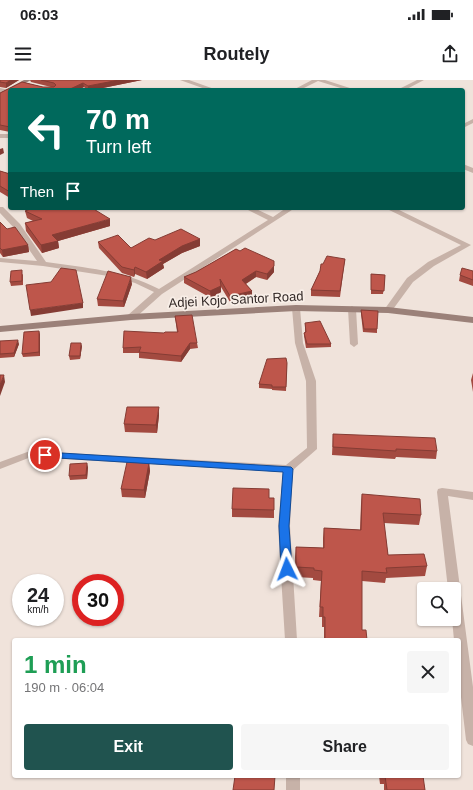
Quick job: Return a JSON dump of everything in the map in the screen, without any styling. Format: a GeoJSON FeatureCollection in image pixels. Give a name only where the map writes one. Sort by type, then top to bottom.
{"type":"FeatureCollection","features":[{"type":"Feature","properties":{"kind":"street"},"geometry":{"type":"LineString","coordinates":[[12,88],[28,80]]}},
{"type":"Feature","properties":{"kind":"street"},"geometry":{"type":"LineString","coordinates":[[183,80],[208,88]]}},
{"type":"Feature","properties":{"kind":"street"},"geometry":{"type":"LineString","coordinates":[[300,88],[318,80],[346,88]]}},
{"type":"Feature","properties":{"kind":"street"},"geometry":{"type":"LineString","coordinates":[[404,88],[421,80]]}},
{"type":"Feature","properties":{"kind":"street"},"geometry":{"type":"LineString","coordinates":[[20,83],[33,86]]}},
{"type":"Feature","properties":{"kind":"street"},"geometry":{"type":"LineString","coordinates":[[0,90],[8,91]]}},
{"type":"Feature","properties":{"kind":"street"},"geometry":{"type":"LineString","coordinates":[[0,94],[8,91]]}},
{"type":"Feature","properties":{"kind":"street"},"geometry":{"type":"LineString","coordinates":[[0,209],[17,226],[43,264]]}},
{"type":"Feature","properties":{"kind":"street"},"geometry":{"type":"LineString","coordinates":[[252,210],[272,219]]}},
{"type":"Feature","properties":{"kind":"street"},"geometry":{"type":"LineString","coordinates":[[131,317],[160,292],[288,210]]}},
{"type":"Feature","properties":{"kind":"street"},"geometry":{"type":"LineString","coordinates":[[388,310],[410,280],[431,264],[467,245],[394,210]]}},
{"type":"Feature","properties":{"kind":"street"},"geometry":{"type":"LineString","coordinates":[[0,260],[43,264],[116,275],[138,281],[160,292]]}},
{"type":"Feature","properties":{"kind":"street"},"geometry":{"type":"LineString","coordinates":[[0,466],[30,454],[288,469],[312,449],[312,381],[299,343],[296,308]]}},
{"type":"Feature","properties":{"kind":"street","name":"Adjei Kojo Santor Road"},"geometry":{"type":"LineString","coordinates":[[0,329],[131,317],[296,308],[388,310],[473,320]]}},
{"type":"Feature","properties":{"kind":"street"},"geometry":{"type":"LineString","coordinates":[[352,309],[354,344]]}},
{"type":"Feature","properties":{"kind":"street"},"geometry":{"type":"LineString","coordinates":[[288,469],[284,526],[290,638]]}},
{"type":"Feature","properties":{"kind":"street"},"geometry":{"type":"LineString","coordinates":[[460,638],[442,492],[473,496]]}},
{"type":"Feature","properties":{"kind":"street"},"geometry":{"type":"LineString","coordinates":[[461,644],[473,740]]}},
{"type":"Feature","properties":{"kind":"street"},"geometry":{"type":"LineString","coordinates":[[293,778],[293,790]]}},
{"type":"Feature","properties":{"kind":"building"},"geometry":{"type":"Polygon","coordinates":[[[0,80],[11,80],[6,83],[0,82],[0,80]]]}},
{"type":"Feature","properties":{"kind":"building"},"geometry":{"type":"Polygon","coordinates":[[[41,80],[119,80],[88,86],[83,83],[72,88],[10,88],[22,82],[43,87],[54,87],[56,85],[54,83],[41,80]]]}},
{"type":"Feature","properties":{"kind":"building"},"geometry":{"type":"Polygon","coordinates":[[[8,89],[8,127],[0,125],[0,93],[8,89]]]}},
{"type":"Feature","properties":{"kind":"building"},"geometry":{"type":"Polygon","coordinates":[[[0,171],[8,173],[8,191],[0,186],[0,171]]]}},
{"type":"Feature","properties":{"kind":"building"},"geometry":{"type":"Polygon","coordinates":[[[95,210],[110,219],[52,235],[58,241],[41,245],[25,223],[42,219],[25,211],[95,210]]]}},
{"type":"Feature","properties":{"kind":"building"},"geometry":{"type":"Polygon","coordinates":[[[0,222],[7,229],[15,227],[28,245],[2,250],[0,248],[0,222]]]}},
{"type":"Feature","properties":{"kind":"building"},"geometry":{"type":"Polygon","coordinates":[[[181,229],[200,239],[182,246],[159,260],[163,261],[146,272],[135,267],[134,270],[122,267],[98,242],[118,235],[131,248],[149,238],[155,240],[181,229]]]}},
{"type":"Feature","properties":{"kind":"building"},"geometry":{"type":"Polygon","coordinates":[[[245,248],[274,261],[274,266],[267,274],[256,271],[242,280],[252,291],[230,296],[220,279],[221,286],[210,291],[184,277],[196,272],[236,249],[240,251],[245,248]]]}},
{"type":"Feature","properties":{"kind":"building"},"geometry":{"type":"Polygon","coordinates":[[[327,256],[345,259],[340,291],[311,290],[320,271],[321,264],[323,264],[327,256]]]}},
{"type":"Feature","properties":{"kind":"building"},"geometry":{"type":"Polygon","coordinates":[[[61,268],[76,270],[83,303],[30,310],[26,285],[51,282],[61,268]]]}},
{"type":"Feature","properties":{"kind":"building"},"geometry":{"type":"Polygon","coordinates":[[[462,268],[473,271],[473,280],[460,275],[462,268]]]}},
{"type":"Feature","properties":{"kind":"building"},"geometry":{"type":"Polygon","coordinates":[[[22,270],[22,281],[10,282],[11,271],[22,270]]]}},
{"type":"Feature","properties":{"kind":"building"},"geometry":{"type":"Polygon","coordinates":[[[108,271],[131,277],[123,301],[97,299],[108,271]]]}},
{"type":"Feature","properties":{"kind":"building"},"geometry":{"type":"Polygon","coordinates":[[[371,274],[385,275],[384,291],[371,290],[371,274]]]}},
{"type":"Feature","properties":{"kind":"building"},"geometry":{"type":"Polygon","coordinates":[[[361,310],[378,311],[377,329],[364,329],[361,310]]]}},
{"type":"Feature","properties":{"kind":"building"},"geometry":{"type":"Polygon","coordinates":[[[192,315],[197,343],[190,343],[181,356],[139,352],[141,347],[123,348],[124,331],[164,333],[178,332],[175,316],[192,315]]]}},
{"type":"Feature","properties":{"kind":"building"},"geometry":{"type":"Polygon","coordinates":[[[320,321],[331,344],[307,344],[304,333],[306,332],[305,323],[320,321]]]}},
{"type":"Feature","properties":{"kind":"building"},"geometry":{"type":"Polygon","coordinates":[[[39,331],[39,352],[22,354],[24,332],[39,331]]]}},
{"type":"Feature","properties":{"kind":"building"},"geometry":{"type":"Polygon","coordinates":[[[18,340],[14,353],[0,354],[0,341],[18,340]]]}},
{"type":"Feature","properties":{"kind":"building"},"geometry":{"type":"Polygon","coordinates":[[[71,343],[81,343],[80,356],[69,356],[71,343]]]}},
{"type":"Feature","properties":{"kind":"building"},"geometry":{"type":"Polygon","coordinates":[[[286,358],[286,387],[272,387],[272,385],[259,384],[267,359],[286,358]]]}},
{"type":"Feature","properties":{"kind":"building"},"geometry":{"type":"Polygon","coordinates":[[[0,375],[4,375],[0,385],[0,375]]]}},
{"type":"Feature","properties":{"kind":"building"},"geometry":{"type":"Polygon","coordinates":[[[127,407],[159,407],[156,425],[124,424],[127,407]]]}},
{"type":"Feature","properties":{"kind":"building"},"geometry":{"type":"Polygon","coordinates":[[[333,434],[435,438],[437,451],[396,449],[396,451],[333,447],[333,434]]]}},
{"type":"Feature","properties":{"kind":"building"},"geometry":{"type":"Polygon","coordinates":[[[127,462],[149,463],[144,490],[121,489],[127,462]]]}},
{"type":"Feature","properties":{"kind":"building"},"geometry":{"type":"Polygon","coordinates":[[[87,463],[86,475],[69,476],[70,464],[87,463]]]}},
{"type":"Feature","properties":{"kind":"building"},"geometry":{"type":"Polygon","coordinates":[[[233,488],[269,489],[269,498],[274,498],[274,510],[232,509],[233,488]]]}},
{"type":"Feature","properties":{"kind":"building"},"geometry":{"type":"Polygon","coordinates":[[[362,494],[420,499],[421,515],[383,513],[388,555],[424,554],[427,566],[386,568],[387,573],[362,571],[362,630],[366,630],[367,638],[325,638],[325,617],[323,617],[323,607],[320,607],[322,571],[314,570],[314,568],[296,567],[296,547],[324,548],[324,528],[361,530],[362,494]]]}},
{"type":"Feature","properties":{"kind":"building"},"geometry":{"type":"Polygon","coordinates":[[[235,778],[275,778],[274,790],[233,790],[235,778]]]}},
{"type":"Feature","properties":{"kind":"building"},"geometry":{"type":"Polygon","coordinates":[[[385,778],[423,778],[425,790],[387,790],[385,778]]]}},
{"type":"Feature","properties":{"kind":"route"},"geometry":{"type":"LineString","coordinates":[[45,455],[288,469],[284,526],[287,569]]}}]}
